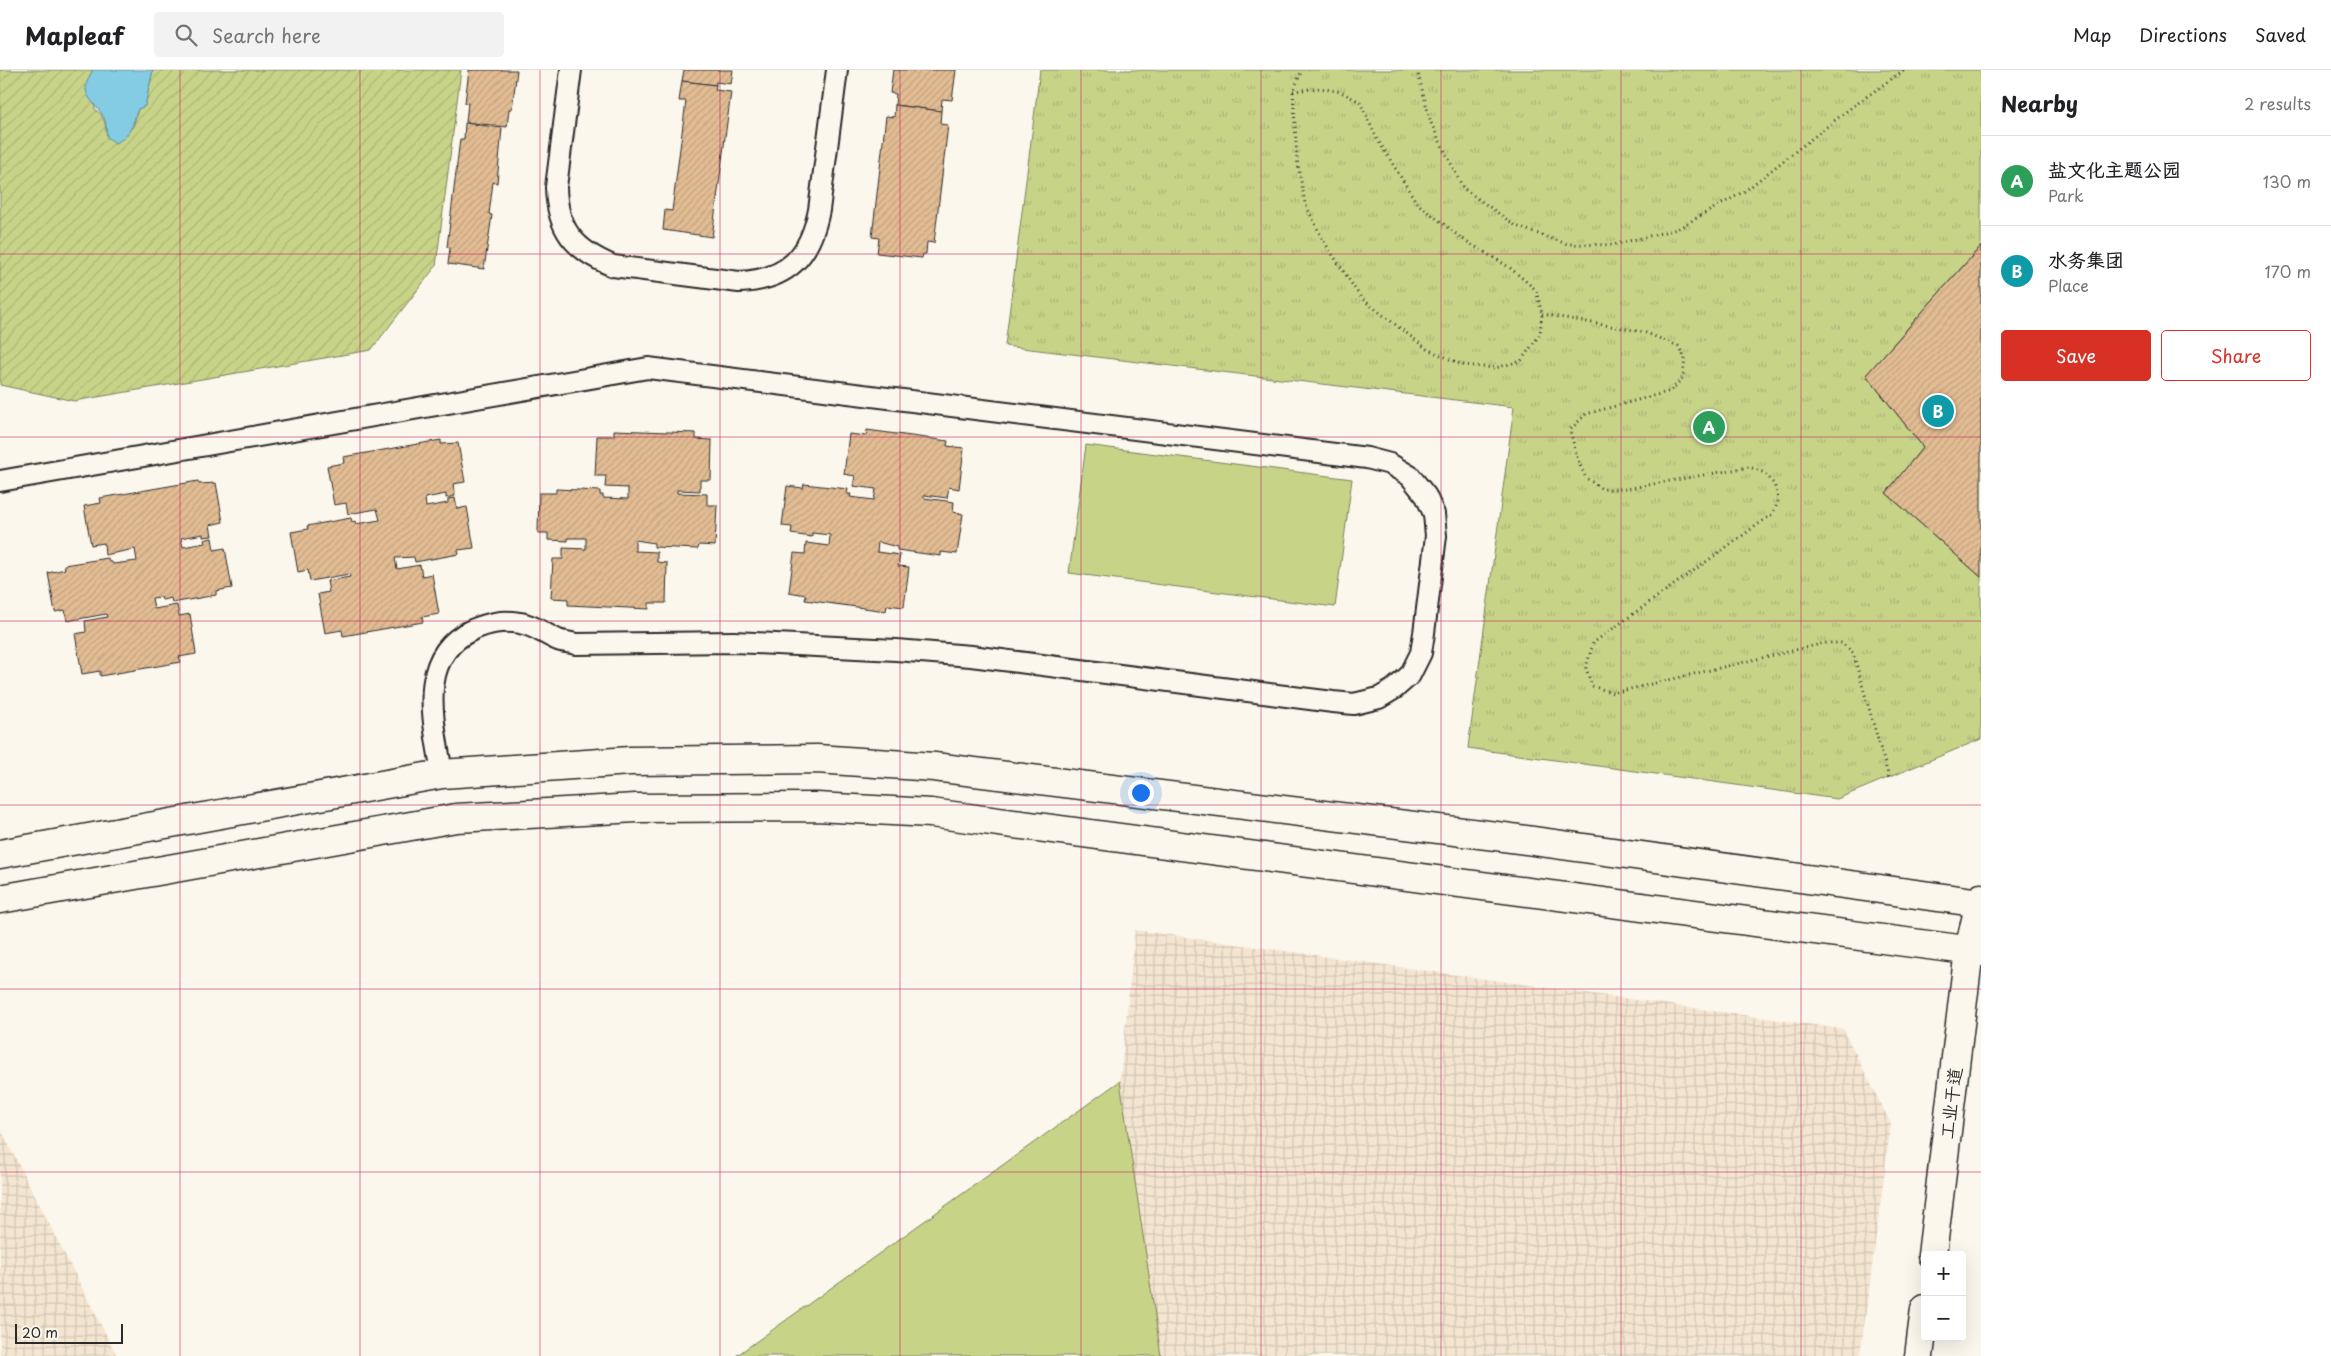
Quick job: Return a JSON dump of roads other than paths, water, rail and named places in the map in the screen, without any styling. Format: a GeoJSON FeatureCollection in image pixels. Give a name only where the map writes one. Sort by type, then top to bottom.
{"type":"FeatureCollection","features":[{"type":"Feature","properties":{"kind":"main road"},"geometry":{"type":"LineString","coordinates":[[0,854],[442,774],[630,761],[816,759],[934,767],[1504,837],[1980,901]]}},
{"type":"Feature","properties":{"kind":"main road"},"geometry":{"type":"LineString","coordinates":[[0,898],[456,818],[636,808],[816,807],[931,813],[1975,951]]}},
{"type":"Feature","properties":{"kind":"main road","name":"工业干道"},"geometry":{"type":"LineString","coordinates":[[1933,1251],[1975,951],[1980,901]]}},
{"type":"Feature","properties":{"kind":"main road"},"geometry":{"type":"LineString","coordinates":[[1919,1356],[1921,1340]]}},
{"type":"Feature","properties":{"kind":"lane"},"geometry":{"type":"LineString","coordinates":[[571,70],[556,186],[561,220],[569,236],[580,249],[596,259],[613,266],[739,282],[759,282],[776,275],[795,261],[808,247],[816,227],[836,70]]}},
{"type":"Feature","properties":{"kind":"lane"},"geometry":{"type":"LineString","coordinates":[[0,481],[648,368],[1367,458],[1390,464],[1410,476],[1426,496],[1434,514],[1436,536],[1421,653],[1410,675],[1394,689],[1379,698],[1354,704],[1333,702],[971,656],[896,650],[734,642],[576,644],[558,640],[540,629],[521,623],[499,621],[461,635],[446,650],[434,675],[431,697],[442,774]]}},
{"type":"Feature","properties":{"kind":"water"},"geometry":{"type":"Polygon","coordinates":[[[93,70],[153,70],[145,106],[138,109],[133,125],[125,137],[115,143],[107,137],[104,117],[87,95],[86,85],[93,70]]]}},
{"type":"Feature","properties":{"kind":"place","name":"水务集团"},"geometry":{"type":"Point","coordinates":[1938,411]}},
{"type":"Feature","properties":{"kind":"place","name":"盐文化主题公园"},"geometry":{"type":"Point","coordinates":[1709,427]}}]}
